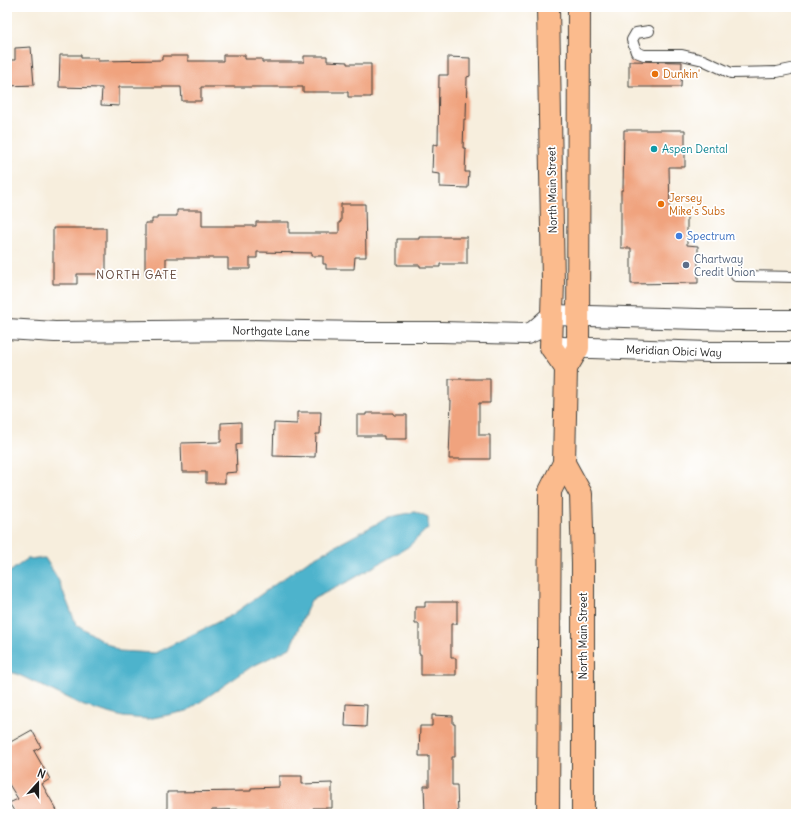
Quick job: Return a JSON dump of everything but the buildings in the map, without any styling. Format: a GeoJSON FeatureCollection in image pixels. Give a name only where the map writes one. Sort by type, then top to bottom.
{"type":"FeatureCollection","features":[{"type":"Feature","properties":{"kind":"main road","name":"North Main Street"},"geometry":{"type":"LineString","coordinates":[[548,7],[552,193],[551,347]]}},
{"type":"Feature","properties":{"kind":"main road","name":"North Main Street"},"geometry":{"type":"LineString","coordinates":[[548,814],[550,491],[564,463],[566,368],[578,348],[579,7]]}},
{"type":"Feature","properties":{"kind":"main road"},"geometry":{"type":"LineString","coordinates":[[551,347],[566,368]]}},
{"type":"Feature","properties":{"kind":"main road","name":"North Main Street"},"geometry":{"type":"LineString","coordinates":[[564,463],[581,494],[583,564],[583,814]]}},
{"type":"Feature","properties":{"kind":"street"},"geometry":{"type":"LineString","coordinates":[[551,347],[534,331],[552,315],[735,320],[796,320]]}},
{"type":"Feature","properties":{"kind":"street","name":"Northgate Lane"},"geometry":{"type":"LineString","coordinates":[[7,329],[55,332],[247,330],[527,334],[534,331]]}},
{"type":"Feature","properties":{"kind":"street","name":"Meridian Obici Way"},"geometry":{"type":"LineString","coordinates":[[551,347],[708,352],[796,352]]}},
{"type":"Feature","properties":{"kind":"lane"},"geometry":{"type":"LineString","coordinates":[[648,30],[636,33],[632,40],[636,52],[644,55],[682,54],[703,60],[731,73],[777,72],[796,68]]}},
{"type":"Feature","properties":{"kind":"lane"},"geometry":{"type":"LineString","coordinates":[[736,276],[796,277]]}},
{"type":"Feature","properties":{"kind":"water"},"geometry":{"type":"Polygon","coordinates":[[[415,512],[428,518],[428,528],[408,547],[351,580],[311,600],[290,648],[251,667],[187,711],[148,719],[123,717],[84,706],[17,674],[7,671],[7,574],[27,559],[45,558],[58,579],[76,624],[119,651],[155,653],[232,615],[308,561],[389,517],[415,512]]]}},
{"type":"Feature","properties":{"kind":"place","name":"Dunkin'"},"geometry":{"type":"Point","coordinates":[655,74]}},
{"type":"Feature","properties":{"kind":"place","name":"Aspen Dental"},"geometry":{"type":"Point","coordinates":[654,149]}},
{"type":"Feature","properties":{"kind":"place","name":"Jersey Mike's Subs"},"geometry":{"type":"Point","coordinates":[661,204]}},
{"type":"Feature","properties":{"kind":"place","name":"Spectrum"},"geometry":{"type":"Point","coordinates":[679,236]}},
{"type":"Feature","properties":{"kind":"place","name":"Chartway Credit Union"},"geometry":{"type":"Point","coordinates":[686,265]}},
{"type":"Feature","properties":{"kind":"district","name":"NORTH GATE"},"geometry":{"type":"Point","coordinates":[137,275]}}]}
